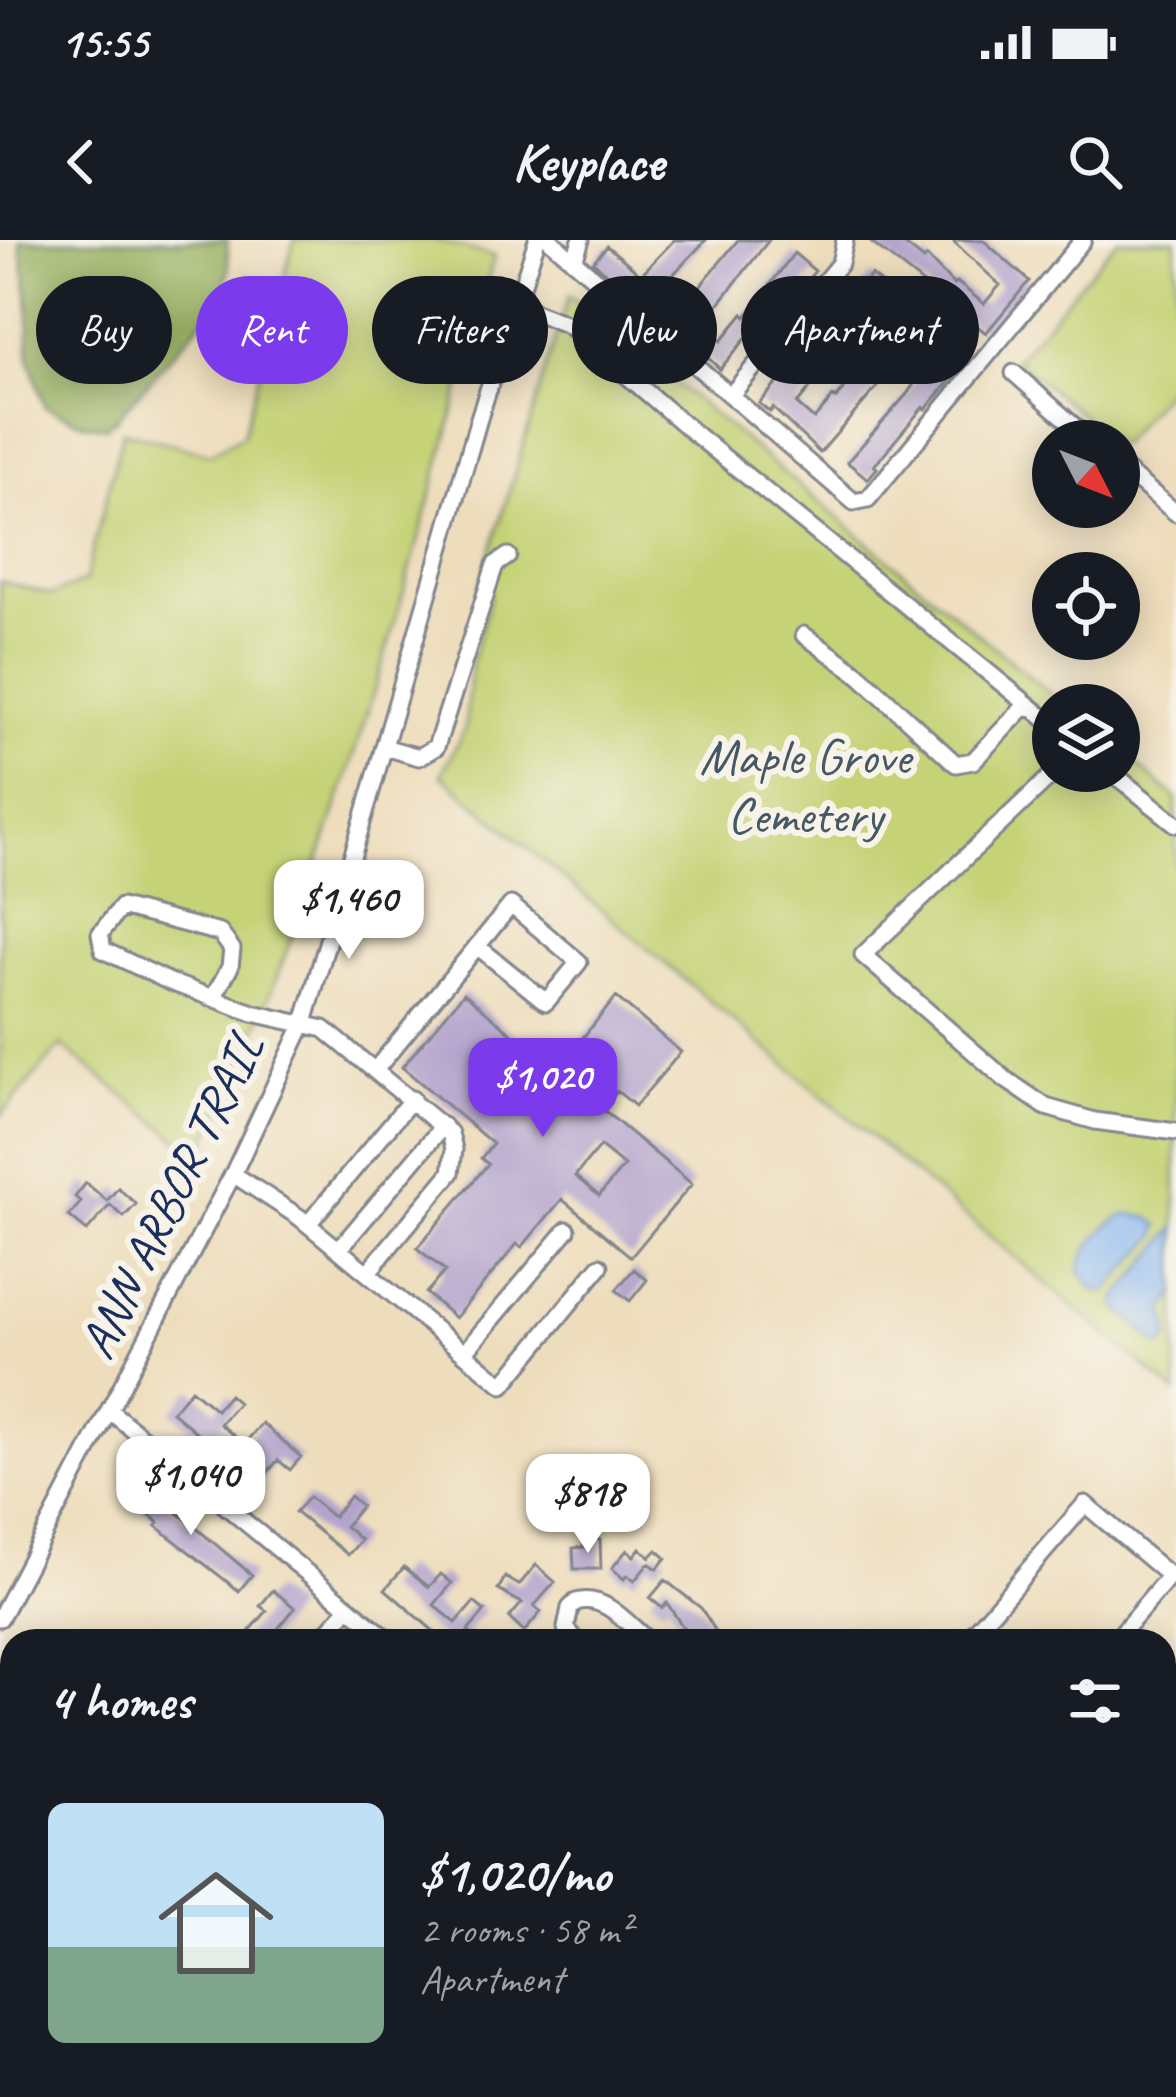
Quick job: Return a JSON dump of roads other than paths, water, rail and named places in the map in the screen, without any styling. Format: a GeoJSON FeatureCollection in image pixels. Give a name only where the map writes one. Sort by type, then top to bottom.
{"type":"FeatureCollection","features":[{"type":"Feature","properties":{"kind":"street","name":"ANN ARBOR TRAIL"},"geometry":{"type":"LineString","coordinates":[[526,276],[537,240]]}},
{"type":"Feature","properties":{"kind":"street"},"geometry":{"type":"LineString","coordinates":[[550,240],[848,498],[862,501],[1083,240]]}},
{"type":"Feature","properties":{"kind":"street"},"geometry":{"type":"LineString","coordinates":[[574,261],[580,240]]}},
{"type":"Feature","properties":{"kind":"street"},"geometry":{"type":"LineString","coordinates":[[731,395],[840,263],[844,240]]}},
{"type":"Feature","properties":{"kind":"street"},"geometry":{"type":"LineString","coordinates":[[548,317],[568,325],[1032,707]]}},
{"type":"Feature","properties":{"kind":"street"},"geometry":{"type":"LineString","coordinates":[[1014,373],[1067,420]]}},
{"type":"Feature","properties":{"kind":"street","name":"ANN ARBOR TRAIL"},"geometry":{"type":"LineString","coordinates":[[0,1618],[233,1174],[304,1022],[490,384]]}},
{"type":"Feature","properties":{"kind":"street"},"geometry":{"type":"LineString","coordinates":[[1140,483],[1176,513]]}},
{"type":"Feature","properties":{"kind":"street"},"geometry":{"type":"LineString","coordinates":[[384,747],[419,757],[436,747],[495,565],[508,556]]}},
{"type":"Feature","properties":{"kind":"street"},"geometry":{"type":"LineString","coordinates":[[804,634],[857,673],[956,764],[973,761],[1028,704]]}},
{"type":"Feature","properties":{"kind":"street"},"geometry":{"type":"LineString","coordinates":[[1034,792],[863,955],[1005,1079],[1046,1107],[1095,1121],[1176,1132]]}},
{"type":"Feature","properties":{"kind":"street"},"geometry":{"type":"LineString","coordinates":[[1136,792],[1176,824]]}},
{"type":"Feature","properties":{"kind":"street"},"geometry":{"type":"LineString","coordinates":[[376,1069],[477,946],[511,905],[579,962],[546,1002],[477,946]]}},
{"type":"Feature","properties":{"kind":"street"},"geometry":{"type":"LineString","coordinates":[[213,998],[230,967],[232,949],[220,932],[121,907],[110,916],[100,934],[103,950],[213,998],[336,1035],[443,1126],[453,1140],[451,1173],[368,1272]]}},
{"type":"Feature","properties":{"kind":"street"},"geometry":{"type":"LineString","coordinates":[[308,1224],[412,1100]]}},
{"type":"Feature","properties":{"kind":"street"},"geometry":{"type":"LineString","coordinates":[[339,1249],[443,1126]]}},
{"type":"Feature","properties":{"kind":"street"},"geometry":{"type":"LineString","coordinates":[[233,1174],[308,1224],[502,1385],[600,1266]]}},
{"type":"Feature","properties":{"kind":"street"},"geometry":{"type":"LineString","coordinates":[[464,1353],[567,1230]]}},
{"type":"Feature","properties":{"kind":"street"},"geometry":{"type":"LineString","coordinates":[[110,1411],[376,1629]]}},
{"type":"Feature","properties":{"kind":"street"},"geometry":{"type":"LineString","coordinates":[[977,1629],[1085,1504],[1173,1581],[1127,1629]]}},
{"type":"Feature","properties":{"kind":"street"},"geometry":{"type":"LineString","coordinates":[[567,1629],[567,1616],[576,1602],[588,1598],[602,1603],[633,1629]]}},
{"type":"Feature","properties":{"kind":"street"},"geometry":{"type":"LineString","coordinates":[[330,1629],[349,1606]]}},
{"type":"Feature","properties":{"kind":"water"},"geometry":{"type":"Polygon","coordinates":[[[1130,1214],[1159,1225],[1157,1236],[1106,1292],[1094,1290],[1080,1271],[1086,1254],[1105,1228],[1130,1214]]]}},
{"type":"Feature","properties":{"kind":"water"},"geometry":{"type":"Polygon","coordinates":[[[1176,1227],[1176,1291],[1165,1310],[1167,1343],[1160,1346],[1116,1306],[1176,1227]]]}},
{"type":"Feature","properties":{"kind":"park label","name":"Maple Grove Cemetery"},"geometry":{"type":"Point","coordinates":[805,785]}}]}
